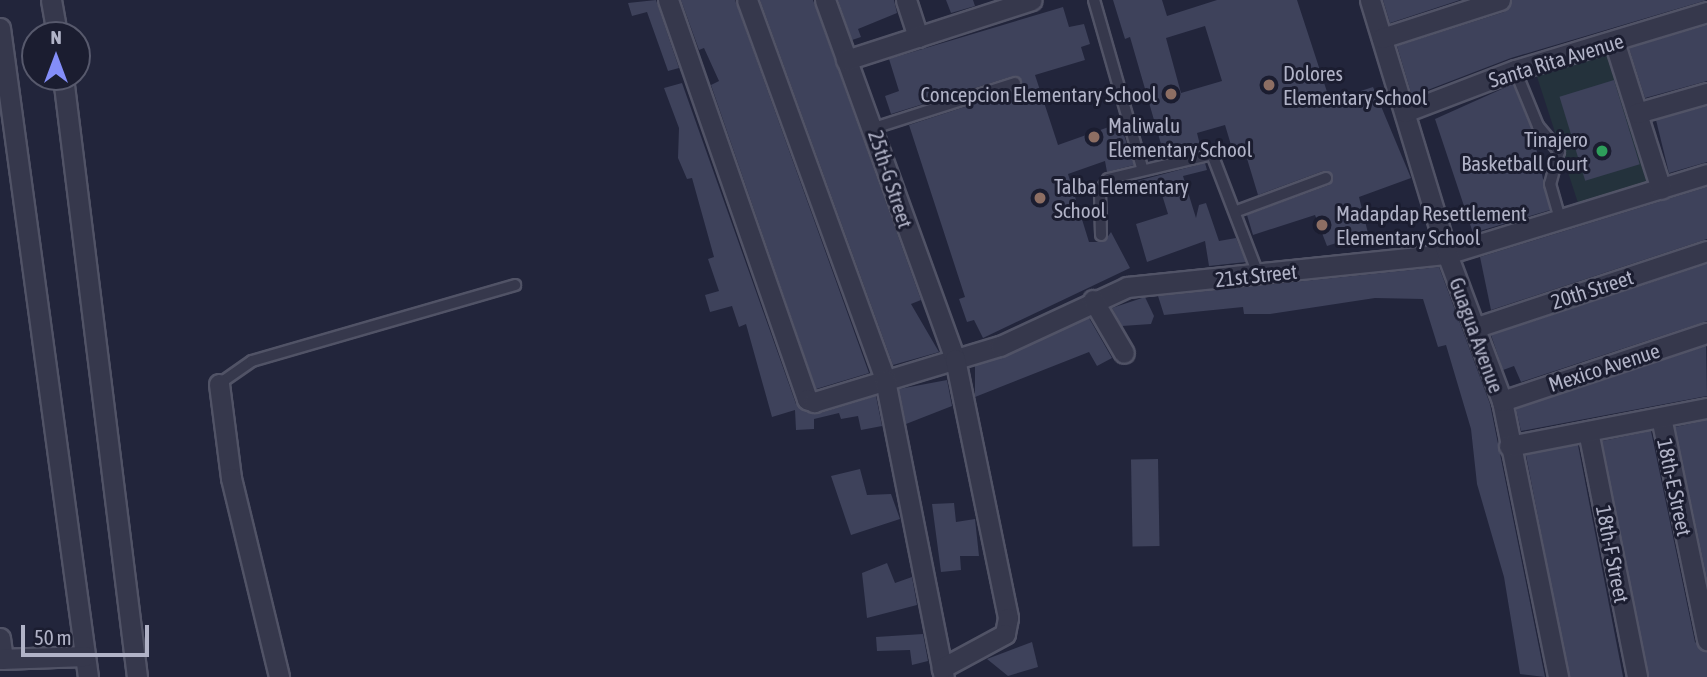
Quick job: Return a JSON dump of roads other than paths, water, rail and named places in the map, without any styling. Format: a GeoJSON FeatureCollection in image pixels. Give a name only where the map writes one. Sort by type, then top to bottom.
{"type":"FeatureCollection","features":[{"type":"Feature","properties":{"kind":"street"},"geometry":{"type":"LineString","coordinates":[[51,0],[55,21]]}},
{"type":"Feature","properties":{"kind":"street","name":"21st Street"},"geometry":{"type":"LineString","coordinates":[[668,0],[807,398],[814,402],[955,359],[1127,287],[1447,254],[1707,174]]}},
{"type":"Feature","properties":{"kind":"street"},"geometry":{"type":"LineString","coordinates":[[747,0],[885,380],[943,673]]}},
{"type":"Feature","properties":{"kind":"street","name":"25th-G Street"},"geometry":{"type":"LineString","coordinates":[[825,0],[874,128],[955,359],[1008,629],[943,673]]}},
{"type":"Feature","properties":{"kind":"street"},"geometry":{"type":"LineString","coordinates":[[906,0],[918,37]]}},
{"type":"Feature","properties":{"kind":"street"},"geometry":{"type":"LineString","coordinates":[[846,60],[918,37],[986,8],[1032,0]]}},
{"type":"Feature","properties":{"kind":"street","name":"Guagua Avenue"},"geometry":{"type":"LineString","coordinates":[[1370,0],[1447,254],[1477,327],[1502,401],[1558,677]]}},
{"type":"Feature","properties":{"kind":"street"},"geometry":{"type":"LineString","coordinates":[[1382,37],[1500,0]]}},
{"type":"Feature","properties":{"kind":"street","name":"Santa Rita Avenue"},"geometry":{"type":"LineString","coordinates":[[1405,112],[1515,70],[1707,12]]}},
{"type":"Feature","properties":{"kind":"street"},"geometry":{"type":"LineString","coordinates":[[0,28],[5,107],[88,677]]}},
{"type":"Feature","properties":{"kind":"street"},"geometry":{"type":"LineString","coordinates":[[1614,41],[1661,188]]}},
{"type":"Feature","properties":{"kind":"street"},"geometry":{"type":"LineString","coordinates":[[65,91],[137,677]]}},
{"type":"Feature","properties":{"kind":"street"},"geometry":{"type":"LineString","coordinates":[[1637,113],[1707,93]]}},
{"type":"Feature","properties":{"kind":"street","name":"20th Street"},"geometry":{"type":"LineString","coordinates":[[1477,327],[1707,251]]}},
{"type":"Feature","properties":{"kind":"street"},"geometry":{"type":"LineString","coordinates":[[1093,300],[1124,353]]}},
{"type":"Feature","properties":{"kind":"street","name":"Mexico Avenue"},"geometry":{"type":"LineString","coordinates":[[1502,401],[1707,333]]}},
{"type":"Feature","properties":{"kind":"street"},"geometry":{"type":"LineString","coordinates":[[219,384],[231,478],[279,677]]}},
{"type":"Feature","properties":{"kind":"street"},"geometry":{"type":"LineString","coordinates":[[1509,446],[1707,408]]}},
{"type":"Feature","properties":{"kind":"street","name":"18th-E Street"},"geometry":{"type":"LineString","coordinates":[[1661,417],[1707,640]]}},
{"type":"Feature","properties":{"kind":"street","name":"18th-F Street"},"geometry":{"type":"LineString","coordinates":[[1588,430],[1637,677]]}},
{"type":"Feature","properties":{"kind":"street"},"geometry":{"type":"LineString","coordinates":[[0,638],[1,659],[85,656]]}},
{"type":"Feature","properties":{"kind":"lane"},"geometry":{"type":"LineString","coordinates":[[1094,0],[1142,167]]}},
{"type":"Feature","properties":{"kind":"lane"},"geometry":{"type":"LineString","coordinates":[[1515,70],[1538,126],[1559,150],[1550,184],[1560,218]]}},
{"type":"Feature","properties":{"kind":"lane"},"geometry":{"type":"LineString","coordinates":[[874,128],[1015,83]]}},
{"type":"Feature","properties":{"kind":"lane"},"geometry":{"type":"LineString","coordinates":[[1101,235],[1100,192],[1108,179],[1142,167],[1212,154],[1237,211],[1258,275]]}},
{"type":"Feature","properties":{"kind":"lane"},"geometry":{"type":"LineString","coordinates":[[1237,211],[1326,178]]}},
{"type":"Feature","properties":{"kind":"lane"},"geometry":{"type":"LineString","coordinates":[[219,384],[252,361],[515,285]]}},
{"type":"Feature","properties":{"kind":"place","name":"Dolores Elementary School"},"geometry":{"type":"Point","coordinates":[1269,85]}},
{"type":"Feature","properties":{"kind":"place","name":"Concepcion Elementary School"},"geometry":{"type":"Point","coordinates":[1171,94]}},
{"type":"Feature","properties":{"kind":"place","name":"Maliwalu Elementary School"},"geometry":{"type":"Point","coordinates":[1094,137]}},
{"type":"Feature","properties":{"kind":"place","name":"Tinajero Basketball Court"},"geometry":{"type":"Point","coordinates":[1602,151]}},
{"type":"Feature","properties":{"kind":"place","name":"Talba Elementary School"},"geometry":{"type":"Point","coordinates":[1040,198]}},
{"type":"Feature","properties":{"kind":"place","name":"Madapdap Resettlement Elementary School"},"geometry":{"type":"Point","coordinates":[1322,225]}}]}
